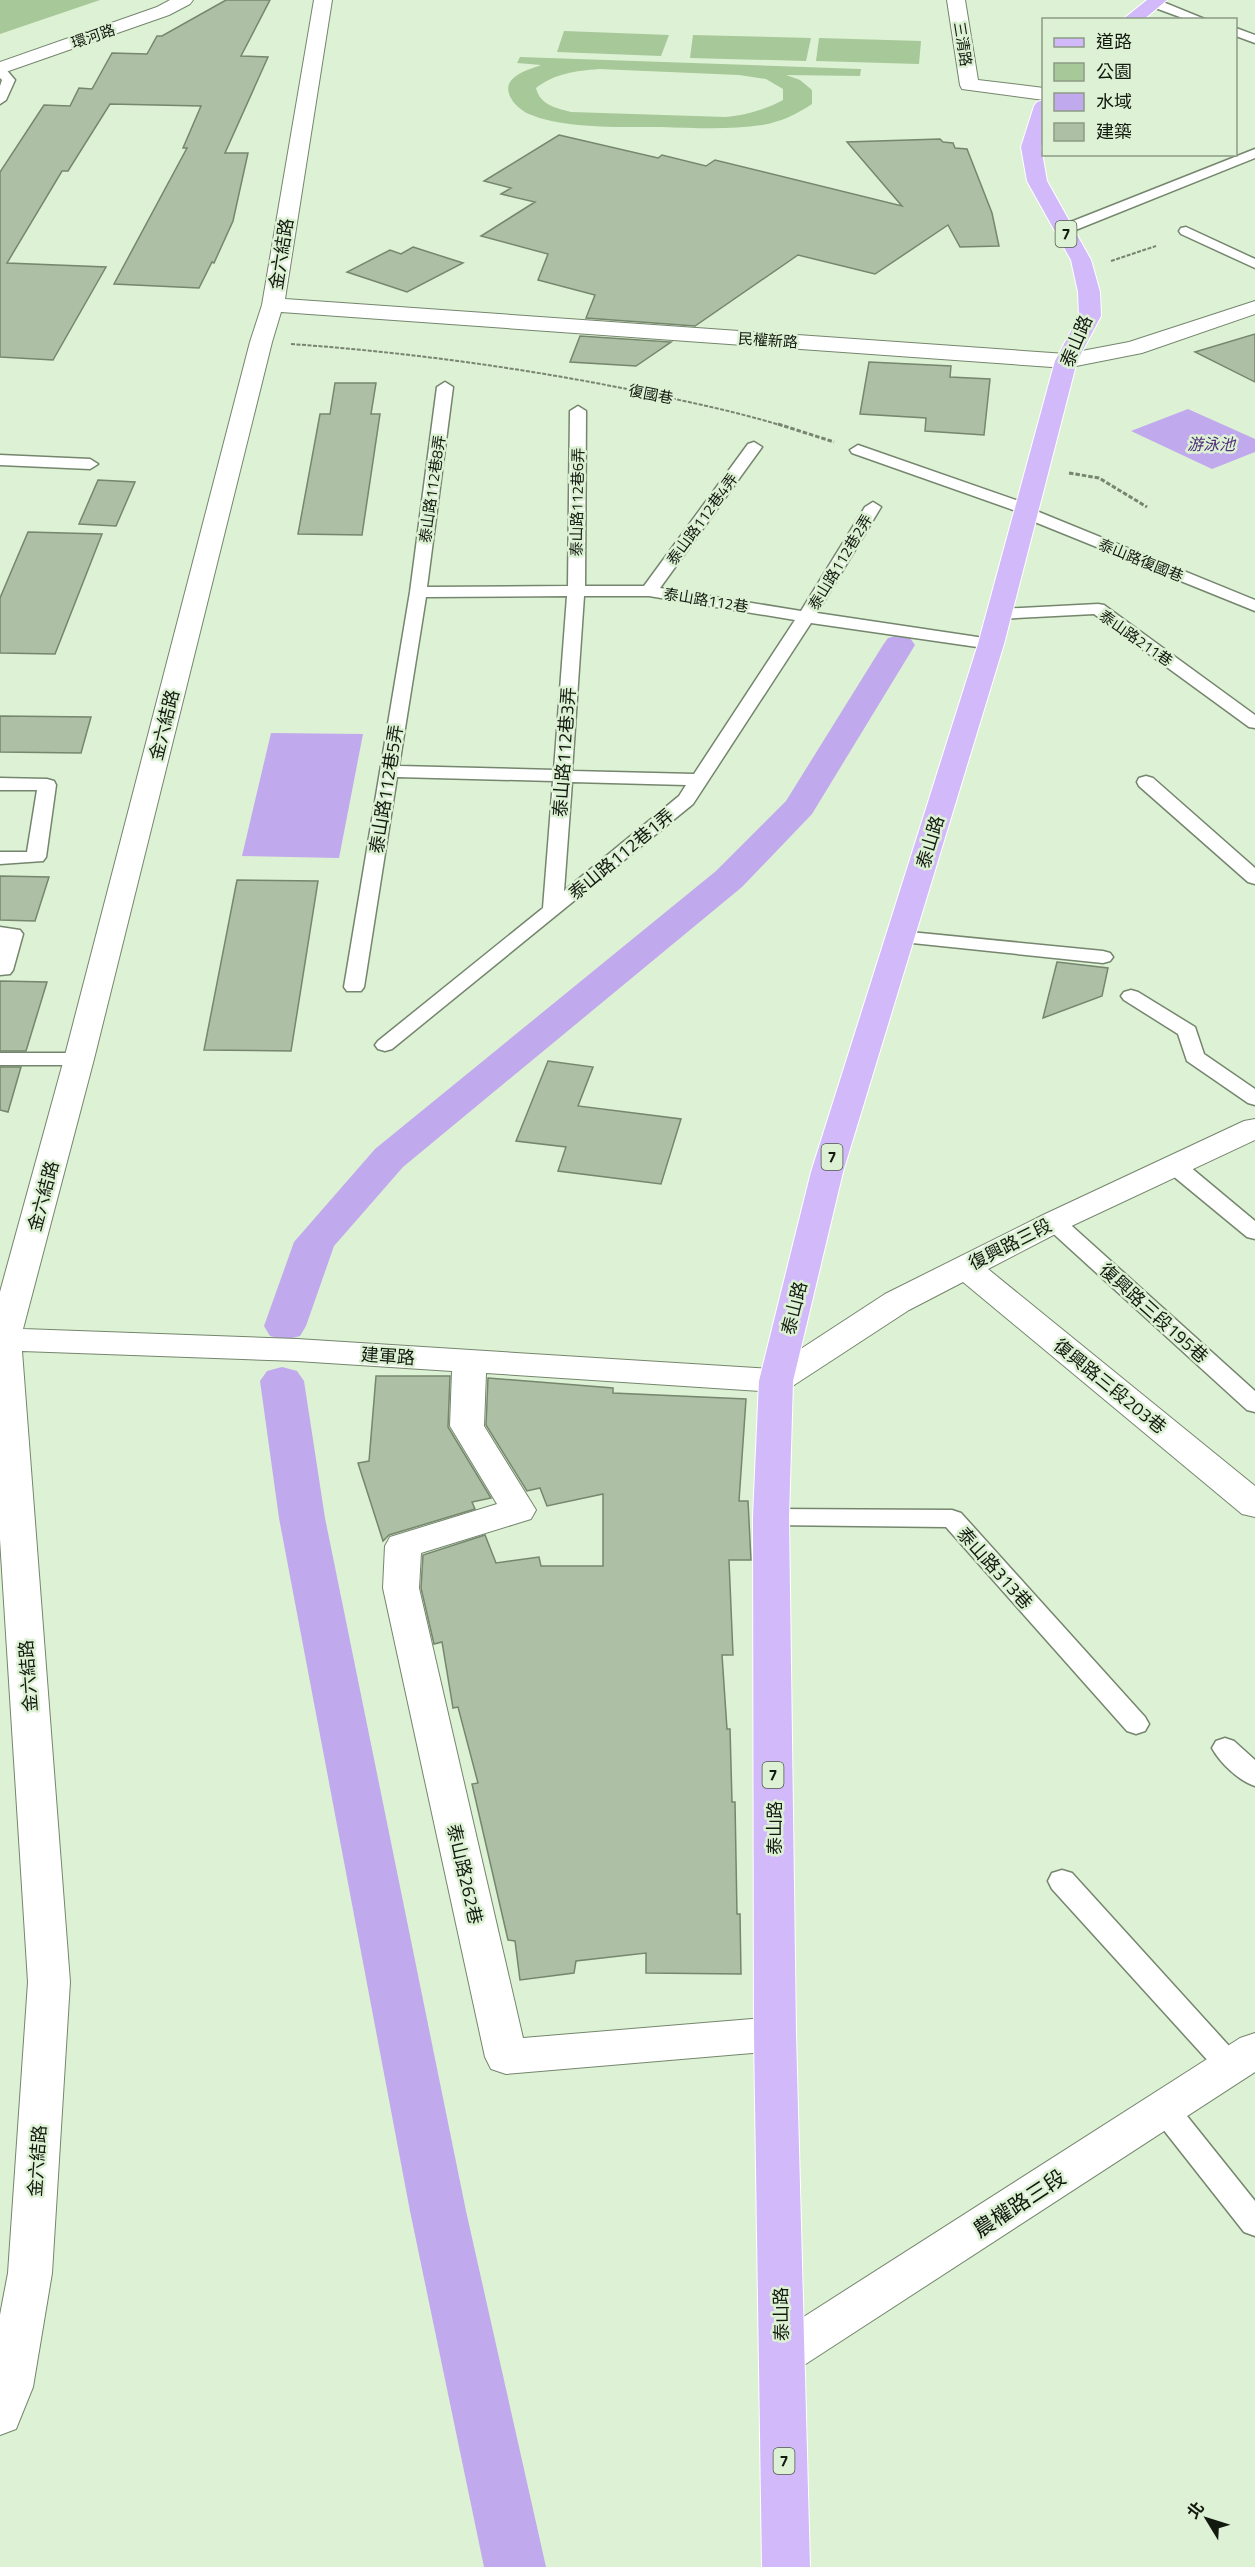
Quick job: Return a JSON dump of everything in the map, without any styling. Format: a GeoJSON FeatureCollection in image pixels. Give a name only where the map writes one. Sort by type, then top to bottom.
{"type":"FeatureCollection","features":[{"type":"Feature","properties":{"kind":"main road"},"geometry":{"type":"LineString","coordinates":[[1134,18],[1156,1]]}},
{"type":"Feature","properties":{"kind":"main road","name":"泰山路"},"geometry":{"type":"LineString","coordinates":[[786,2567],[775,2034],[771,1517],[776,1382],[827,1173],[991,644],[1066,361],[1090,316],[1089,292],[1081,260],[1037,181],[1031,147],[1042,112]]}},
{"type":"Feature","properties":{"kind":"street","name":"環河路"},"geometry":{"type":"LineString","coordinates":[[0,69],[163,11],[184,0]]}},
{"type":"Feature","properties":{"kind":"street","name":"金六結路"},"geometry":{"type":"LineString","coordinates":[[0,2414],[10,2387],[30,2273],[49,1982],[2,1339],[79,1059],[261,342],[273,305],[323,0]]}},
{"type":"Feature","properties":{"kind":"street","name":"三清路"},"geometry":{"type":"LineString","coordinates":[[956,0],[969,85],[1042,94]]}},
{"type":"Feature","properties":{"kind":"street","name":"民權新路"},"geometry":{"type":"LineString","coordinates":[[273,305],[1066,361],[1134,348],[1255,307]]}},
{"type":"Feature","properties":{"kind":"street","name":"復興路三段"},"geometry":{"type":"LineString","coordinates":[[776,1382],[897,1302],[1054,1222],[1255,1128]]}},
{"type":"Feature","properties":{"kind":"street","name":"復興路三段203巷"},"geometry":{"type":"LineString","coordinates":[[965,1267],[1255,1505]]}},
{"type":"Feature","properties":{"kind":"street","name":"建軍路"},"geometry":{"type":"LineString","coordinates":[[2,1339],[297,1350],[776,1382]]}},
{"type":"Feature","properties":{"kind":"street","name":"泰山路262巷"},"geometry":{"type":"LineString","coordinates":[[469,1361],[467,1426],[518,1510],[403,1546],[401,1588],[506,2056],[775,2034]]}},
{"type":"Feature","properties":{"kind":"street","name":"農權路三段"},"geometry":{"type":"LineString","coordinates":[[782,2355],[1243,2058]]}},
{"type":"Feature","properties":{"kind":"lane"},"geometry":{"type":"LineString","coordinates":[[1156,1],[1196,18]]}},
{"type":"Feature","properties":{"kind":"lane"},"geometry":{"type":"LineString","coordinates":[[1237,32],[1255,39]]}},
{"type":"Feature","properties":{"kind":"lane"},"geometry":{"type":"LineString","coordinates":[[0,69],[9,80],[0,100]]}},
{"type":"Feature","properties":{"kind":"lane"},"geometry":{"type":"LineString","coordinates":[[1063,230],[1255,153]]}},
{"type":"Feature","properties":{"kind":"lane"},"geometry":{"type":"LineString","coordinates":[[1186,231],[1255,264]]}},
{"type":"Feature","properties":{"kind":"lane","name":"泰山路112巷8弄"},"geometry":{"type":"LineString","coordinates":[[418,592],[445,387]]}},
{"type":"Feature","properties":{"kind":"lane","name":"泰山路112巷6弄"},"geometry":{"type":"LineString","coordinates":[[576,593],[578,411]]}},
{"type":"Feature","properties":{"kind":"lane","name":"泰山路112巷4弄"},"geometry":{"type":"LineString","coordinates":[[650,591],[754,447]]}},
{"type":"Feature","properties":{"kind":"lane"},"geometry":{"type":"LineString","coordinates":[[858,450],[1027,511]]}},
{"type":"Feature","properties":{"kind":"lane"},"geometry":{"type":"LineString","coordinates":[[0,460],[90,464]]}},
{"type":"Feature","properties":{"kind":"lane","name":"泰山路112巷2弄"},"geometry":{"type":"LineString","coordinates":[[806,617],[873,507]]}},
{"type":"Feature","properties":{"kind":"lane","name":"泰山路復國巷"},"geometry":{"type":"LineString","coordinates":[[1027,511],[1255,606]]}},
{"type":"Feature","properties":{"kind":"lane","name":"泰山路112巷"},"geometry":{"type":"LineString","coordinates":[[418,592],[650,591],[991,644]]}},
{"type":"Feature","properties":{"kind":"lane","name":"泰山路112巷5弄"},"geometry":{"type":"LineString","coordinates":[[354,987],[418,592]]}},
{"type":"Feature","properties":{"kind":"lane","name":"泰山路112巷3弄"},"geometry":{"type":"LineString","coordinates":[[553,910],[576,593]]}},
{"type":"Feature","properties":{"kind":"lane","name":"泰山路211巷"},"geometry":{"type":"LineString","coordinates":[[999,614],[1098,609],[1255,723]]}},
{"type":"Feature","properties":{"kind":"lane","name":"泰山路112巷1弄"},"geometry":{"type":"LineString","coordinates":[[385,1045],[686,800],[806,617]]}},
{"type":"Feature","properties":{"kind":"lane"},"geometry":{"type":"LineString","coordinates":[[389,771],[699,780]]}},
{"type":"Feature","properties":{"kind":"lane"},"geometry":{"type":"LineString","coordinates":[[1146,782],[1255,878]]}},
{"type":"Feature","properties":{"kind":"lane"},"geometry":{"type":"LineString","coordinates":[[0,784],[47,785],[36,858],[0,858]]}},
{"type":"Feature","properties":{"kind":"lane"},"geometry":{"type":"LineString","coordinates":[[0,933],[13,934],[2,970],[0,990]]}},
{"type":"Feature","properties":{"kind":"lane"},"geometry":{"type":"LineString","coordinates":[[900,937],[1103,957]]}},
{"type":"Feature","properties":{"kind":"lane"},"geometry":{"type":"LineString","coordinates":[[1131,996],[1188,1031],[1194,1058],[1255,1099]]}},
{"type":"Feature","properties":{"kind":"lane"},"geometry":{"type":"LineString","coordinates":[[0,1059],[79,1059]]}},
{"type":"Feature","properties":{"kind":"lane"},"geometry":{"type":"LineString","coordinates":[[1175,1166],[1255,1232]]}},
{"type":"Feature","properties":{"kind":"lane","name":"復興路三段195巷"},"geometry":{"type":"LineString","coordinates":[[1054,1222],[1255,1404]]}},
{"type":"Feature","properties":{"kind":"lane","name":"泰山路313巷"},"geometry":{"type":"LineString","coordinates":[[771,1517],[952,1519],[1136,1724]]}},
{"type":"Feature","properties":{"kind":"lane"},"geometry":{"type":"LineString","coordinates":[[1225,1748],[1255,1776]]}},
{"type":"Feature","properties":{"kind":"lane"},"geometry":{"type":"LineString","coordinates":[[1062,1881],[1243,2058]]}},
{"type":"Feature","properties":{"kind":"lane"},"geometry":{"type":"LineString","coordinates":[[1165,2110],[1255,2223]]}},
{"type":"Feature","properties":{"kind":"path"},"geometry":{"type":"LineString","coordinates":[[1083,270],[1156,246]]}},
{"type":"Feature","properties":{"kind":"path","name":"復國巷"},"geometry":{"type":"LineString","coordinates":[[261,342],[349,348],[536,371],[735,411],[858,450]]}},
{"type":"Feature","properties":{"kind":"path"},"geometry":{"type":"LineString","coordinates":[[1038,467],[1099,478],[1147,507]]}},
{"type":"Feature","properties":{"kind":"green space"},"geometry":{"type":"Polygon","coordinates":[[[0,0],[100,0],[0,34],[0,0]]]}},
{"type":"Feature","properties":{"kind":"green space"},"geometry":{"type":"Polygon","coordinates":[[[564,31],[669,35],[661,56],[557,52],[564,31]]]}},
{"type":"Feature","properties":{"kind":"green space"},"geometry":{"type":"Polygon","coordinates":[[[693,35],[811,38],[806,61],[690,58],[693,35]]]}},
{"type":"Feature","properties":{"kind":"green space"},"geometry":{"type":"Polygon","coordinates":[[[819,38],[921,41],[919,64],[816,61],[819,38]]]}},
{"type":"Feature","properties":{"kind":"green space"},"geometry":{"type":"Polygon","coordinates":[[[520,57],[861,69],[860,76],[786,75],[800,80],[812,90],[812,104],[789,117],[769,124],[725,128],[612,127],[558,122],[524,111],[514,103],[508,86],[516,76],[541,65],[517,63],[520,57]],[[599,69],[566,74],[551,79],[536,88],[545,102],[571,112],[725,117],[755,112],[783,100],[783,89],[766,79],[739,75],[599,69]]]}},
{"type":"Feature","properties":{"kind":"water","name":"游泳池"},"geometry":{"type":"Polygon","coordinates":[[[1188,409],[1255,439],[1255,452],[1212,469],[1131,431],[1188,409]]]}},
{"type":"Feature","properties":{"kind":"water"},"geometry":{"type":"Polygon","coordinates":[[[271,733],[363,734],[339,858],[242,856],[271,733]]]}},
{"type":"Feature","properties":{"kind":"building"},"geometry":{"type":"Polygon","coordinates":[[[226,0],[270,0],[241,56],[268,57],[225,153],[248,153],[233,221],[214,263],[212,262],[199,288],[114,284],[187,148],[183,148],[201,106],[110,104],[68,171],[62,171],[7,263],[106,267],[53,360],[0,357],[0,172],[44,105],[70,106],[79,88],[92,89],[112,53],[147,54],[157,36],[162,36],[226,0]]]}},
{"type":"Feature","properties":{"kind":"building"},"geometry":{"type":"Polygon","coordinates":[[[559,135],[658,158],[662,155],[706,166],[715,160],[902,206],[847,142],[940,139],[943,142],[953,143],[955,148],[967,149],[992,213],[999,246],[960,247],[948,225],[875,274],[798,255],[695,326],[586,318],[595,295],[538,280],[548,254],[481,236],[535,202],[501,194],[511,188],[484,181],[559,135]]]}},
{"type":"Feature","properties":{"kind":"building"},"geometry":{"type":"Polygon","coordinates":[[[413,247],[463,263],[407,292],[347,272],[390,250],[401,254],[413,247]]]}},
{"type":"Feature","properties":{"kind":"building"},"geometry":{"type":"Polygon","coordinates":[[[1255,334],[1255,382],[1195,352],[1255,334]]]}},
{"type":"Feature","properties":{"kind":"building"},"geometry":{"type":"Polygon","coordinates":[[[580,336],[671,342],[636,366],[570,362],[580,336]]]}},
{"type":"Feature","properties":{"kind":"building"},"geometry":{"type":"Polygon","coordinates":[[[869,362],[951,366],[950,377],[990,379],[984,435],[925,431],[926,418],[860,414],[869,362]]]}},
{"type":"Feature","properties":{"kind":"building"},"geometry":{"type":"Polygon","coordinates":[[[335,383],[376,383],[371,414],[380,414],[362,535],[298,534],[320,414],[330,414],[335,383]]]}},
{"type":"Feature","properties":{"kind":"building"},"geometry":{"type":"Polygon","coordinates":[[[98,480],[135,482],[116,526],[79,524],[98,480]]]}},
{"type":"Feature","properties":{"kind":"building"},"geometry":{"type":"Polygon","coordinates":[[[28,532],[102,534],[55,654],[0,653],[0,598],[28,532]]]}},
{"type":"Feature","properties":{"kind":"building"},"geometry":{"type":"Polygon","coordinates":[[[0,716],[91,717],[81,753],[0,752],[0,716]]]}},
{"type":"Feature","properties":{"kind":"building"},"geometry":{"type":"Polygon","coordinates":[[[0,876],[49,877],[35,921],[0,920],[0,876]]]}},
{"type":"Feature","properties":{"kind":"building"},"geometry":{"type":"Polygon","coordinates":[[[237,880],[318,881],[291,1051],[204,1050],[237,880]]]}},
{"type":"Feature","properties":{"kind":"building"},"geometry":{"type":"Polygon","coordinates":[[[1057,962],[1108,968],[1102,996],[1043,1018],[1057,962]]]}},
{"type":"Feature","properties":{"kind":"building"},"geometry":{"type":"Polygon","coordinates":[[[0,981],[47,982],[26,1051],[0,1051],[0,981]]]}},
{"type":"Feature","properties":{"kind":"building"},"geometry":{"type":"Polygon","coordinates":[[[548,1061],[593,1067],[578,1106],[681,1119],[661,1184],[558,1171],[566,1147],[516,1141],[548,1061]]]}},
{"type":"Feature","properties":{"kind":"building"},"geometry":{"type":"Polygon","coordinates":[[[0,1067],[21,1067],[8,1112],[0,1110],[0,1067]]]}},
{"type":"Feature","properties":{"kind":"building"},"geometry":{"type":"Polygon","coordinates":[[[376,1376],[450,1376],[448,1427],[491,1498],[472,1502],[475,1509],[389,1535],[383,1541],[358,1463],[369,1461],[376,1376]]]}},
{"type":"Feature","properties":{"kind":"building"},"geometry":{"type":"Polygon","coordinates":[[[488,1378],[613,1388],[613,1393],[746,1399],[739,1501],[748,1501],[751,1560],[729,1560],[733,1655],[722,1655],[727,1729],[730,1729],[732,1802],[735,1802],[737,1914],[740,1914],[741,1974],[646,1973],[646,1953],[576,1961],[574,1973],[520,1980],[515,1941],[508,1940],[472,1784],[478,1783],[458,1707],[453,1708],[442,1642],[434,1644],[421,1588],[423,1555],[485,1535],[496,1563],[539,1557],[541,1566],[603,1566],[603,1494],[547,1506],[540,1488],[527,1491],[486,1425],[488,1378]]]}},
{"type":"Feature","properties":{"kind":"waterway"},"geometry":{"type":"LineString","coordinates":[[285,1326],[315,1242],[389,1158],[729,879],[800,807],[899,645]]}},
{"type":"Feature","properties":{"kind":"waterway"},"geometry":{"type":"LineString","coordinates":[[282,1381],[302,1518],[438,2211],[515,2567]]}}]}
